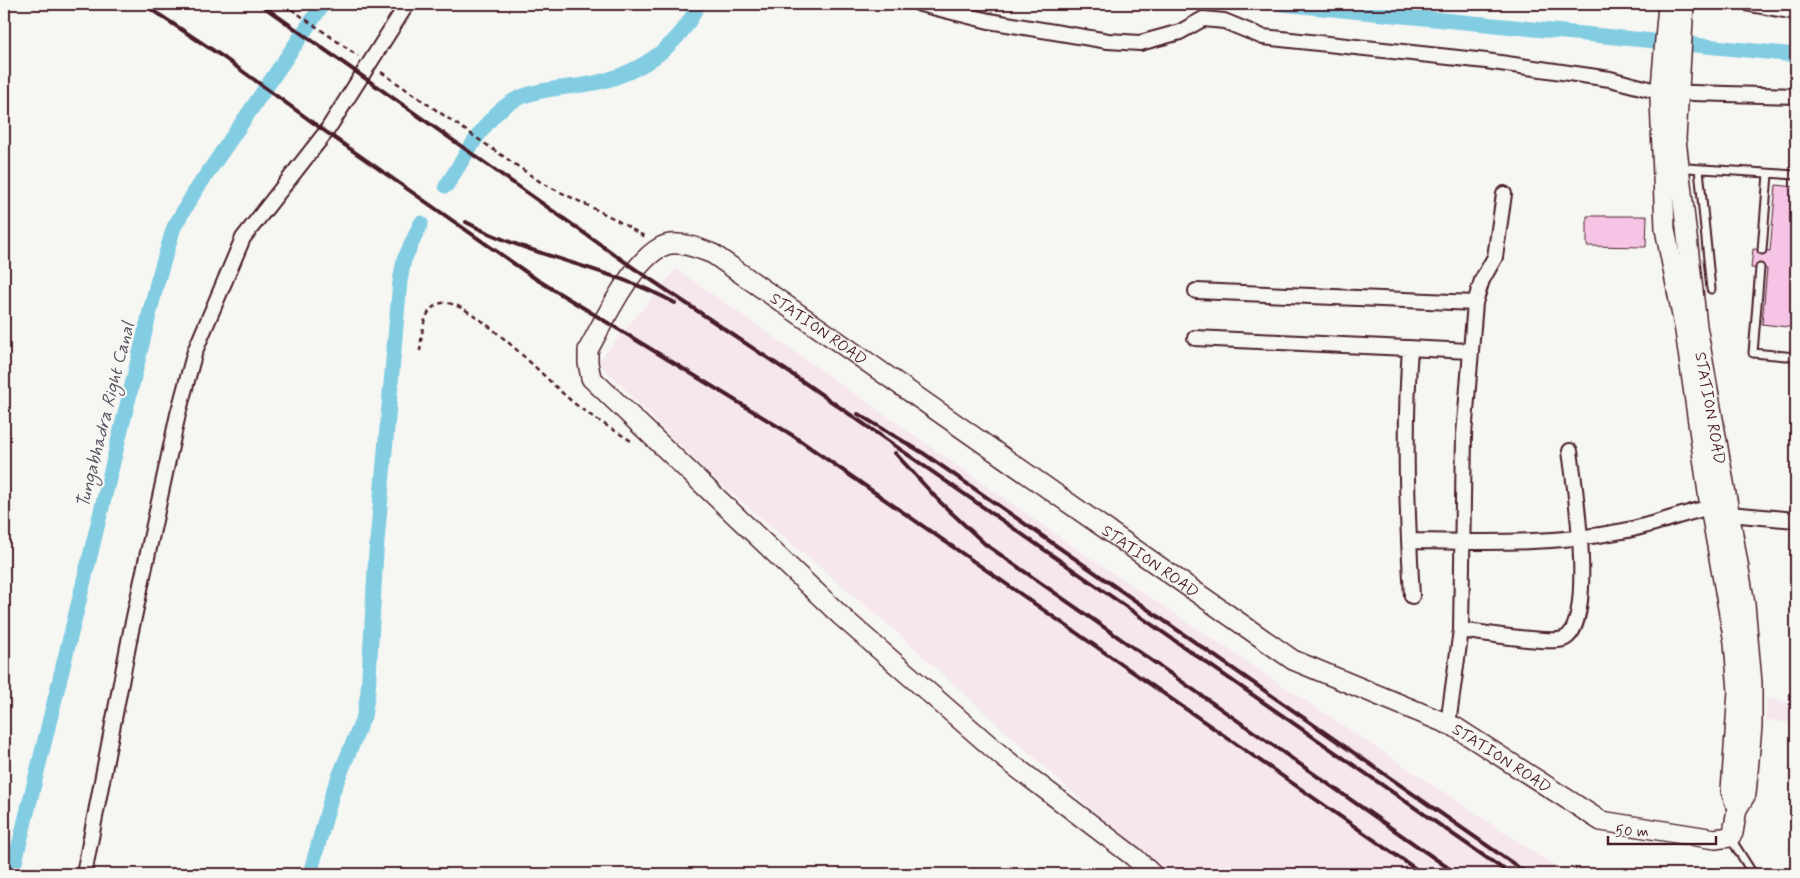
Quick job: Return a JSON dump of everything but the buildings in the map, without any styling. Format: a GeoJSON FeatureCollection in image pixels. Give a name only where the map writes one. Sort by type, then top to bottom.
{"type":"FeatureCollection","features":[{"type":"Feature","properties":{"kind":"street"},"geometry":{"type":"LineString","coordinates":[[84,874],[131,631],[178,414],[195,352],[243,238],[326,132],[408,4]]}},
{"type":"Feature","properties":{"kind":"street"},"geometry":{"type":"LineString","coordinates":[[920,4],[998,22],[1108,41],[1140,43],[1180,32],[1203,19],[1224,21],[1263,37],[1486,61],[1669,87],[1796,96]]}},
{"type":"Feature","properties":{"kind":"street"},"geometry":{"type":"LineString","coordinates":[[1750,4],[1796,12]]}},
{"type":"Feature","properties":{"kind":"street"},"geometry":{"type":"LineString","coordinates":[[1669,87],[1676,6]]}},
{"type":"Feature","properties":{"kind":"street","name":"STATION ROAD"},"geometry":{"type":"LineString","coordinates":[[661,247],[676,244],[690,246],[713,254],[1293,660],[1448,724],[1601,821],[1715,839],[1730,837],[1737,809],[1731,791],[1738,691],[1722,508],[1697,326],[1669,87]]}},
{"type":"Feature","properties":{"kind":"street","name":"STATION ROAD"},"geometry":{"type":"LineString","coordinates":[[1669,87],[1665,229],[1722,508]]}},
{"type":"Feature","properties":{"kind":"street"},"geometry":{"type":"LineString","coordinates":[[1448,724],[1461,630],[1464,435],[1475,303],[1482,280],[1495,257],[1504,194]]}},
{"type":"Feature","properties":{"kind":"street"},"geometry":{"type":"LineString","coordinates":[[661,247],[635,269],[588,350],[591,378],[652,434],[841,616],[1004,758],[1134,857],[1152,874]]}},
{"type":"Feature","properties":{"kind":"street"},"geometry":{"type":"LineString","coordinates":[[1196,291],[1475,303]]}},
{"type":"Feature","properties":{"kind":"street"},"geometry":{"type":"LineString","coordinates":[[1195,338],[1470,351]]}},
{"type":"Feature","properties":{"kind":"street"},"geometry":{"type":"LineString","coordinates":[[1410,348],[1406,454],[1412,596]]}},
{"type":"Feature","properties":{"kind":"street"},"geometry":{"type":"LineString","coordinates":[[1461,630],[1547,640],[1563,638],[1569,635],[1581,602],[1582,568],[1570,451]]}},
{"type":"Feature","properties":{"kind":"street"},"geometry":{"type":"LineString","coordinates":[[1409,541],[1529,541],[1579,538],[1624,531],[1722,508],[1796,520]]}},
{"type":"Feature","properties":{"kind":"lane"},"geometry":{"type":"LineString","coordinates":[[1699,169],[1711,289]]}},
{"type":"Feature","properties":{"kind":"lane"},"geometry":{"type":"LineString","coordinates":[[1679,170],[1699,169],[1796,175]]}},
{"type":"Feature","properties":{"kind":"lane"},"geometry":{"type":"LineString","coordinates":[[1762,250],[1768,174]]}},
{"type":"Feature","properties":{"kind":"lane"},"geometry":{"type":"LineString","coordinates":[[1760,268],[1753,353],[1796,357]]}},
{"type":"Feature","properties":{"kind":"lane"},"geometry":{"type":"LineString","coordinates":[[1730,837],[1754,874]]}},
{"type":"Feature","properties":{"kind":"path"},"geometry":{"type":"LineString","coordinates":[[284,4],[364,61]]}},
{"type":"Feature","properties":{"kind":"path"},"geometry":{"type":"LineString","coordinates":[[380,72],[542,183],[613,218],[661,247]]}},
{"type":"Feature","properties":{"kind":"path"},"geometry":{"type":"LineString","coordinates":[[420,351],[425,320],[432,308],[444,302],[452,304],[494,329],[568,398],[632,442],[639,443],[652,434]]}},
{"type":"Feature","properties":{"kind":"shaded area"},"geometry":{"type":"Polygon","coordinates":[[[676,269],[1074,547],[1567,874],[1162,874],[892,628],[705,471],[598,362],[676,269]]]}},
{"type":"Feature","properties":{"kind":"shaded area"},"geometry":{"type":"Polygon","coordinates":[[[1767,698],[1796,704],[1796,724],[1765,719],[1767,698]]]}},
{"type":"Feature","properties":{"kind":"waterway","name":"Tungabhadra Right Canal"},"geometry":{"type":"LineString","coordinates":[[12,874],[157,283],[174,227],[194,193],[323,4]]}},
{"type":"Feature","properties":{"kind":"waterway"},"geometry":{"type":"LineString","coordinates":[[446,186],[482,130],[508,104],[537,92],[606,80],[639,67],[668,47],[690,20],[698,4]]}},
{"type":"Feature","properties":{"kind":"waterway","name":"Tungabhadra Right Canal"},"geometry":{"type":"LineString","coordinates":[[1282,4],[1796,55]]}},
{"type":"Feature","properties":{"kind":"waterway"},"geometry":{"type":"LineString","coordinates":[[310,874],[333,791],[364,716],[368,692],[376,553],[400,281],[404,260],[421,223]]}},
{"type":"Feature","properties":{"kind":"railway"},"geometry":{"type":"LineString","coordinates":[[143,4],[223,57],[326,132],[536,279],[792,435],[1423,874]]}},
{"type":"Feature","properties":{"kind":"railway"},"geometry":{"type":"LineString","coordinates":[[260,4],[635,269],[802,381],[1510,874]]}},
{"type":"Feature","properties":{"kind":"railway"},"geometry":{"type":"LineString","coordinates":[[466,222],[517,245],[624,280],[675,303]]}},
{"type":"Feature","properties":{"kind":"railway"},"geometry":{"type":"LineString","coordinates":[[858,414],[923,453],[1528,874]]}},
{"type":"Feature","properties":{"kind":"railway"},"geometry":{"type":"LineString","coordinates":[[895,453],[940,502],[985,544],[1457,874]]}}]}
